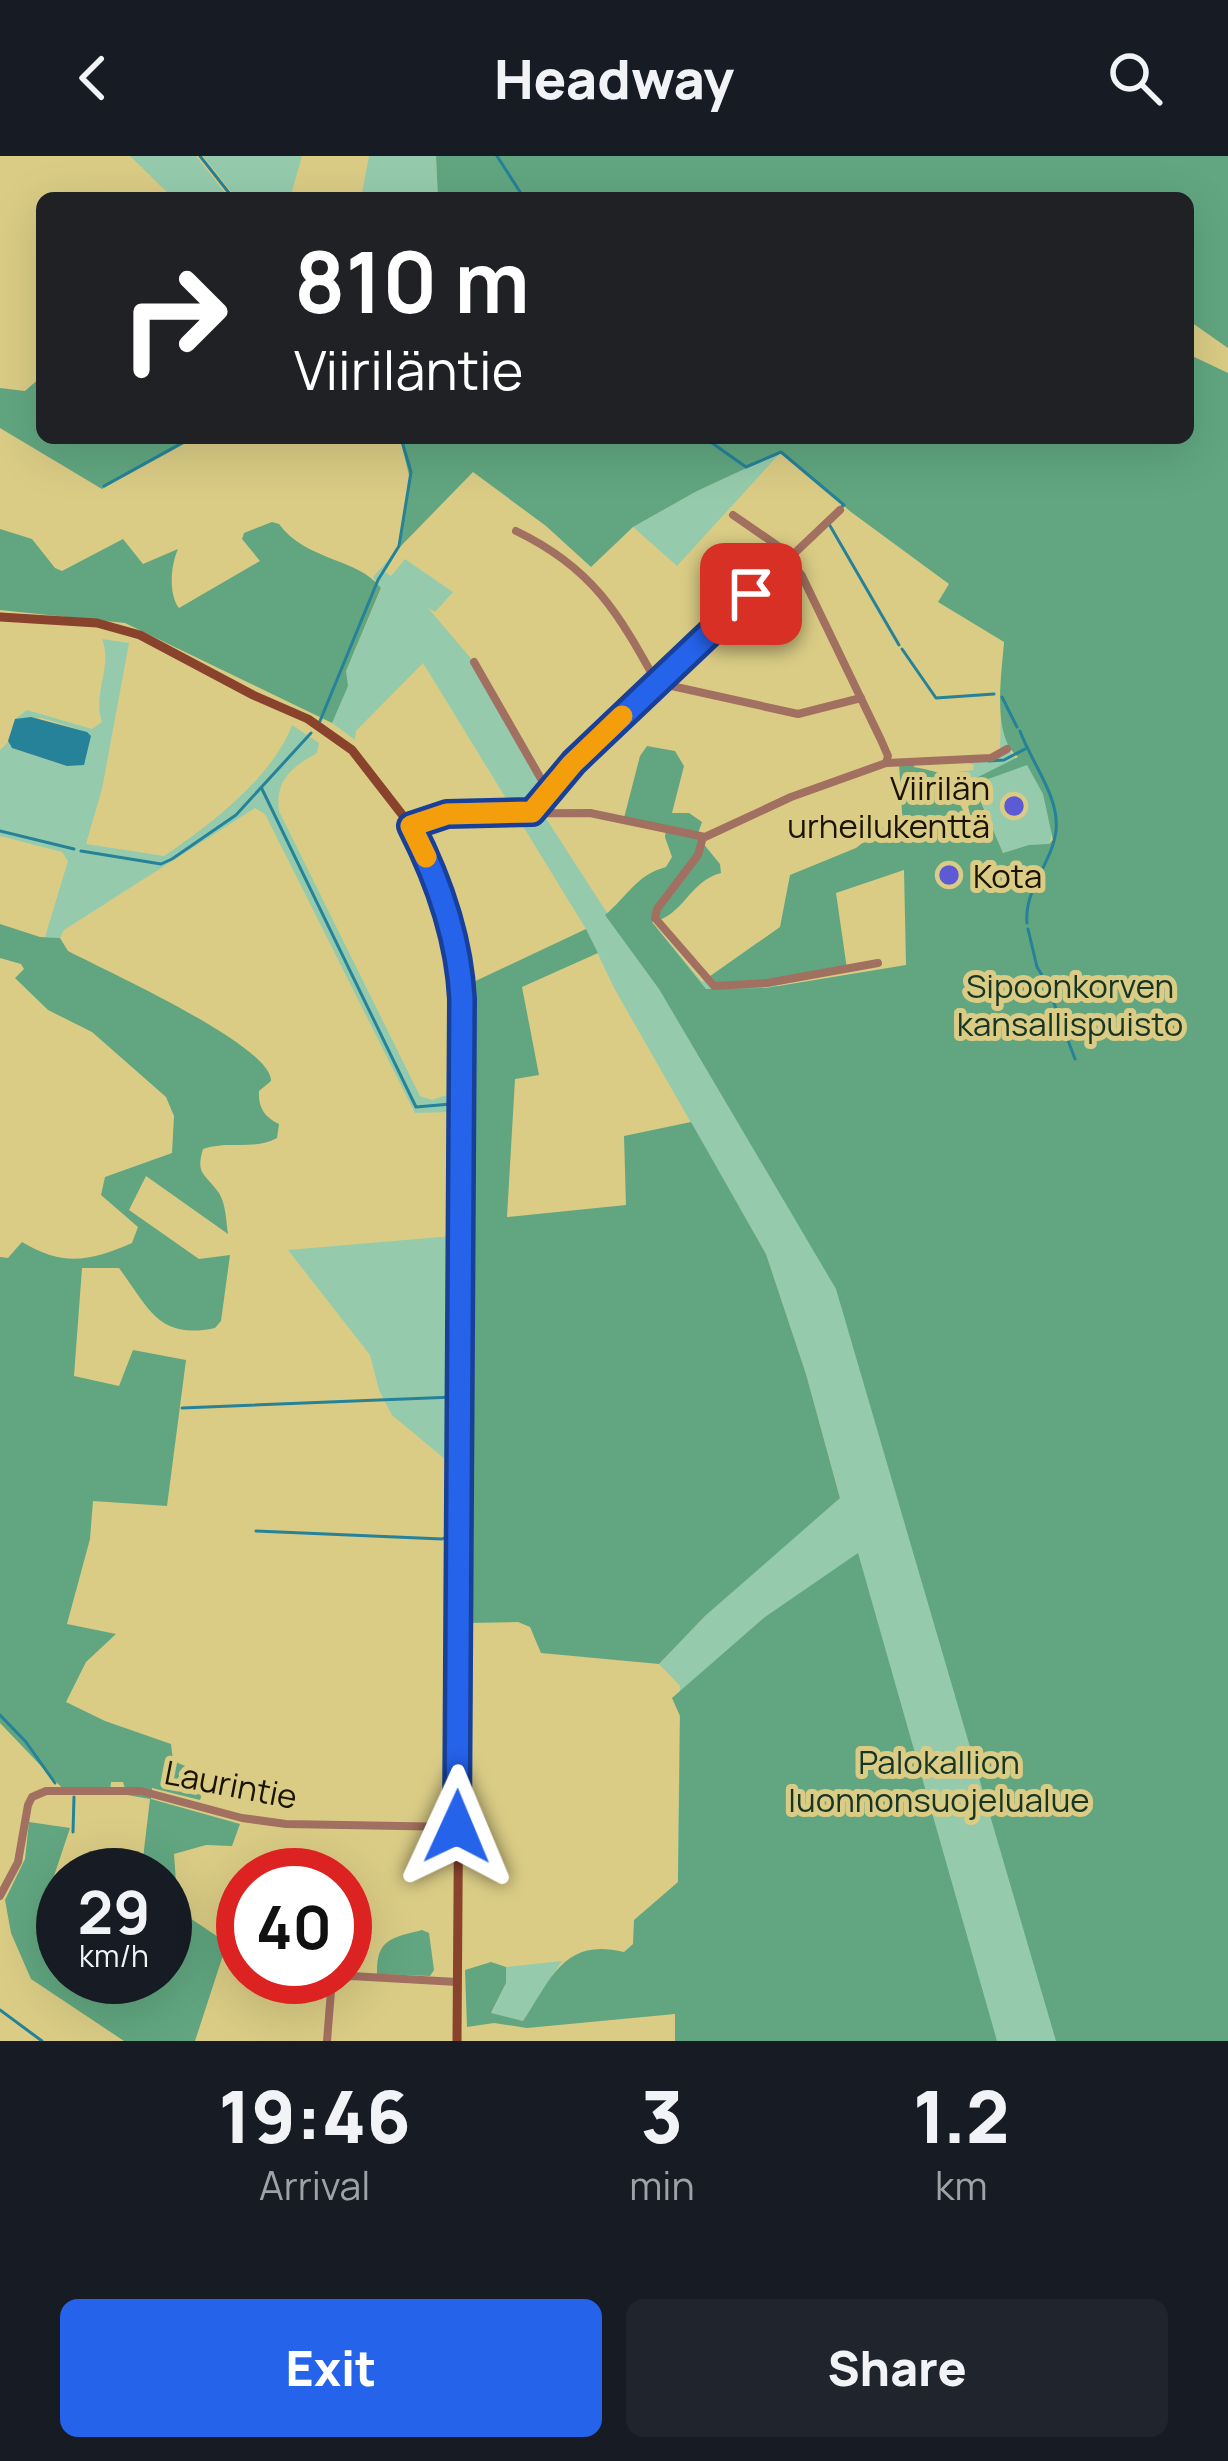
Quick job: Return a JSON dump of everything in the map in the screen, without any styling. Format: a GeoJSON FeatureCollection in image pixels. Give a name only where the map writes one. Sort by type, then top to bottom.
{"type":"FeatureCollection","features":[{"type":"Feature","properties":{"kind":"street"},"geometry":{"type":"LineString","coordinates":[[532,812],[657,683],[840,510]]}},
{"type":"Feature","properties":{"kind":"street"},"geometry":{"type":"LineString","coordinates":[[733,515],[769,539],[802,576],[888,756],[886,764]]}},
{"type":"Feature","properties":{"kind":"street"},"geometry":{"type":"LineString","coordinates":[[516,531],[534,539],[601,590],[657,683],[798,713],[861,698]]}},
{"type":"Feature","properties":{"kind":"street"},"geometry":{"type":"LineString","coordinates":[[0,617],[97,623],[140,634],[239,688],[308,718],[352,750],[411,826],[448,914],[461,985],[464,1134],[457,2041]]}},
{"type":"Feature","properties":{"kind":"street"},"geometry":{"type":"LineString","coordinates":[[474,662],[548,791]]}},
{"type":"Feature","properties":{"kind":"street"},"geometry":{"type":"LineString","coordinates":[[411,826],[447,814],[596,814],[703,837],[790,796],[886,764],[991,758],[1007,749]]}},
{"type":"Feature","properties":{"kind":"street"},"geometry":{"type":"LineString","coordinates":[[703,837],[698,855],[655,918],[714,986],[878,964]]}},
{"type":"Feature","properties":{"kind":"street","name":"Laurintie"},"geometry":{"type":"LineString","coordinates":[[0,1896],[18,1862],[28,1805],[32,1797],[46,1791],[141,1790],[272,1822],[457,1827]]}},
{"type":"Feature","properties":{"kind":"street"},"geometry":{"type":"LineString","coordinates":[[327,2041],[331,1991],[339,1978],[458,1982]]}},
{"type":"Feature","properties":{"kind":"green space"},"geometry":{"type":"Polygon","coordinates":[[[130,156],[196,156],[224,192],[167,192],[130,156]]]}},
{"type":"Feature","properties":{"kind":"green space"},"geometry":{"type":"Polygon","coordinates":[[[203,156],[302,156],[292,192],[231,192],[203,156]]]}},
{"type":"Feature","properties":{"kind":"green space"},"geometry":{"type":"Polygon","coordinates":[[[369,156],[436,156],[438,192],[362,192],[369,156]]]}},
{"type":"Feature","properties":{"kind":"green space"},"geometry":{"type":"Polygon","coordinates":[[[436,156],[1228,156],[1228,348],[1194,324],[1194,192],[438,192],[436,156]]]}},
{"type":"Feature","properties":{"kind":"green space","name":"Sipoonkorven kansallispuisto"},"geometry":{"type":"Polygon","coordinates":[[[1194,357],[1228,373],[1228,2041],[1056,2041],[836,1289],[659,989],[605,915],[640,881],[666,867],[672,857],[666,828],[624,818],[640,756],[647,746],[675,751],[684,766],[672,813],[689,813],[702,822],[697,836],[720,864],[721,873],[701,883],[672,913],[652,922],[706,989],[766,988],[906,965],[904,870],[836,893],[847,969],[721,987],[706,979],[780,927],[790,875],[856,848],[902,812],[899,763],[914,762],[914,767],[942,774],[967,790],[968,800],[959,803],[973,827],[968,806],[979,801],[978,796],[1003,853],[1053,840],[1043,794],[1027,765],[980,782],[978,791],[976,778],[1018,757],[1001,719],[1004,642],[938,602],[949,584],[851,512],[781,452],[633,527],[591,567],[546,526],[473,472],[400,547],[410,479],[401,444],[1194,444],[1194,357]]]}},
{"type":"Feature","properties":{"kind":"green space"},"geometry":{"type":"Polygon","coordinates":[[[36,381],[36,444],[184,444],[102,489],[0,428],[0,388],[25,391],[36,381]]]}},
{"type":"Feature","properties":{"kind":"green space"},"geometry":{"type":"Polygon","coordinates":[[[781,452],[677,566],[633,527],[697,491],[781,452]]]}},
{"type":"Feature","properties":{"kind":"green space"},"geometry":{"type":"Polygon","coordinates":[[[272,522],[303,545],[359,571],[381,588],[346,671],[348,686],[332,723],[125,623],[0,610],[0,529],[32,539],[62,571],[123,539],[143,564],[178,549],[172,579],[179,608],[260,561],[242,539],[244,533],[272,522]]]}},
{"type":"Feature","properties":{"kind":"green space","name":"Palokallion luonnonsuojelualue"},"geometry":{"type":"Polygon","coordinates":[[[400,547],[385,572],[391,576],[405,559],[453,592],[435,612],[428,608],[474,662],[548,791],[532,812],[542,812],[629,947],[651,921],[702,982],[758,942],[1228,2041],[676,2041],[680,1686],[659,1664],[705,1616],[840,1497],[766,1254],[614,988],[586,929],[423,663],[356,731],[355,740],[332,723],[346,671],[381,589],[373,577],[400,547]]]}},
{"type":"Feature","properties":{"kind":"green space"},"geometry":{"type":"Polygon","coordinates":[[[102,639],[129,643],[102,789],[86,844],[164,856],[255,781],[292,725],[319,743],[317,753],[293,769],[283,783],[279,811],[420,1096],[432,1100],[450,1094],[449,1112],[415,1113],[265,814],[255,808],[64,930],[60,938],[45,937],[68,861],[62,852],[0,836],[0,750],[8,742],[12,748],[67,766],[87,732],[42,718],[15,719],[27,710],[92,729],[102,722],[102,639]]]}},
{"type":"Feature","properties":{"kind":"green space","name":"Viirilän urheilukenttä"},"geometry":{"type":"Polygon","coordinates":[[[1001,705],[1009,750],[1017,760],[980,782],[1027,764],[1043,792],[1052,825],[1049,844],[1024,851],[1029,867],[1022,879],[1004,872],[1003,860],[1009,855],[1001,851],[977,790],[956,772],[973,770],[974,765],[961,761],[1000,754],[1001,705]]]}},
{"type":"Feature","properties":{"kind":"green space"},"geometry":{"type":"Polygon","coordinates":[[[0,924],[60,938],[68,951],[217,1029],[264,1066],[271,1081],[259,1091],[260,1102],[266,1115],[279,1124],[277,1138],[203,1149],[201,1169],[221,1197],[228,1234],[146,1176],[129,1210],[199,1259],[230,1255],[221,1321],[215,1328],[196,1331],[167,1325],[119,1268],[82,1268],[74,1376],[119,1386],[133,1350],[186,1360],[167,1506],[93,1501],[90,1539],[67,1624],[116,1634],[86,1662],[66,1702],[171,1744],[173,1761],[200,1772],[205,1784],[200,1800],[152,1788],[151,1799],[240,1824],[232,1846],[144,1848],[150,1799],[127,1795],[123,1782],[111,1782],[110,1793],[66,1792],[0,1723],[0,1257],[8,1258],[22,1242],[50,1255],[76,1259],[132,1243],[138,1227],[101,1195],[105,1177],[172,1153],[174,1116],[166,1097],[92,1032],[48,1010],[15,978],[24,969],[21,964],[0,958],[0,924]]]}},
{"type":"Feature","properties":{"kind":"green space"},"geometry":{"type":"Polygon","coordinates":[[[586,929],[598,953],[522,987],[539,1075],[515,1079],[507,1217],[626,1205],[624,1136],[691,1122],[766,1254],[840,1498],[705,1616],[659,1664],[541,1653],[530,1627],[518,1622],[467,1623],[467,985],[586,929]]]}},
{"type":"Feature","properties":{"kind":"green space"},"geometry":{"type":"Polygon","coordinates":[[[452,1236],[452,1465],[392,1415],[370,1355],[288,1250],[452,1236]]]}},
{"type":"Feature","properties":{"kind":"green space"},"geometry":{"type":"Polygon","coordinates":[[[858,1553],[997,2041],[675,2041],[675,2014],[527,2028],[494,2023],[467,2027],[465,1970],[491,1962],[506,1967],[506,1983],[491,2013],[523,2021],[551,1977],[573,1956],[604,1949],[624,1952],[633,1944],[634,1920],[678,1882],[680,1716],[672,1698],[765,1617],[858,1553]]]}},
{"type":"Feature","properties":{"kind":"green space"},"geometry":{"type":"Polygon","coordinates":[[[29,1822],[70,1828],[63,1848],[36,1848],[36,1982],[11,1933],[5,1900],[25,1859],[29,1822]]]}},
{"type":"Feature","properties":{"kind":"green space"},"geometry":{"type":"Polygon","coordinates":[[[192,1919],[216,1936],[216,1977],[195,2041],[124,2041],[68,2004],[192,2004],[192,1919]]]}},
{"type":"Feature","properties":{"kind":"green space"},"geometry":{"type":"Polygon","coordinates":[[[422,1930],[429,1933],[434,1970],[430,1976],[377,1974],[379,1953],[388,1942],[422,1930]]]}},
{"type":"Feature","properties":{"kind":"green space"},"geometry":{"type":"Polygon","coordinates":[[[562,1961],[523,2021],[491,2014],[506,1983],[506,1967],[562,1961]]]}},
{"type":"Feature","properties":{"kind":"water"},"geometry":{"type":"Polygon","coordinates":[[[31,717],[87,732],[91,736],[84,765],[67,766],[12,748],[8,741],[15,719],[31,717]]]}},
{"type":"Feature","properties":{"kind":"waterway"},"geometry":{"type":"LineString","coordinates":[[200,156],[228,192]]}},
{"type":"Feature","properties":{"kind":"waterway"},"geometry":{"type":"LineString","coordinates":[[497,156],[520,192]]}},
{"type":"Feature","properties":{"kind":"waterway"},"geometry":{"type":"LineString","coordinates":[[104,486],[180,444]]}},
{"type":"Feature","properties":{"kind":"waterway"},"geometry":{"type":"LineString","coordinates":[[320,721],[378,580],[399,546],[411,472],[403,444]]}},
{"type":"Feature","properties":{"kind":"waterway"},"geometry":{"type":"LineString","coordinates":[[713,444],[746,467],[781,452],[844,505],[839,509]]}},
{"type":"Feature","properties":{"kind":"waterway"},"geometry":{"type":"LineString","coordinates":[[829,524],[899,645]]}},
{"type":"Feature","properties":{"kind":"waterway"},"geometry":{"type":"LineString","coordinates":[[902,649],[936,698],[994,694]]}},
{"type":"Feature","properties":{"kind":"waterway"},"geometry":{"type":"LineString","coordinates":[[1002,697],[1017,727]]}},
{"type":"Feature","properties":{"kind":"waterway"},"geometry":{"type":"LineString","coordinates":[[1020,731],[1056,818],[1053,843],[1030,899],[1027,923]]}},
{"type":"Feature","properties":{"kind":"waterway"},"geometry":{"type":"LineString","coordinates":[[81,851],[161,864],[172,859],[236,815],[311,733]]}},
{"type":"Feature","properties":{"kind":"waterway"},"geometry":{"type":"LineString","coordinates":[[989,761],[1004,760],[1025,749]]}},
{"type":"Feature","properties":{"kind":"waterway"},"geometry":{"type":"LineString","coordinates":[[262,789],[416,1107],[451,1104],[453,1220]]}},
{"type":"Feature","properties":{"kind":"waterway"},"geometry":{"type":"LineString","coordinates":[[0,831],[74,849]]}},
{"type":"Feature","properties":{"kind":"waterway"},"geometry":{"type":"LineString","coordinates":[[1028,929],[1037,967],[1075,1059]]}},
{"type":"Feature","properties":{"kind":"waterway"},"geometry":{"type":"LineString","coordinates":[[453,1228],[453,1468]]}},
{"type":"Feature","properties":{"kind":"waterway"},"geometry":{"type":"LineString","coordinates":[[182,1408],[454,1397]]}},
{"type":"Feature","properties":{"kind":"waterway"},"geometry":{"type":"LineString","coordinates":[[256,1531],[442,1539],[451,1535],[453,1475]]}},
{"type":"Feature","properties":{"kind":"waterway"},"geometry":{"type":"LineString","coordinates":[[0,1715],[55,1783]]}},
{"type":"Feature","properties":{"kind":"waterway"},"geometry":{"type":"LineString","coordinates":[[73,1832],[74,1797]]}},
{"type":"Feature","properties":{"kind":"waterway"},"geometry":{"type":"LineString","coordinates":[[0,2010],[42,2041]]}},
{"type":"Feature","properties":{"kind":"slow traffic"},"geometry":{"type":"LineString","coordinates":[[426,857],[411,826],[447,814],[532,812],[572,764],[622,716]]}},
{"type":"Feature","properties":{"kind":"place","name":"Viirilän urheilukenttä"},"geometry":{"type":"Point","coordinates":[1014,806]}},
{"type":"Feature","properties":{"kind":"place","name":"Kota"},"geometry":{"type":"Point","coordinates":[949,875]}},
{"type":"Feature","properties":{"kind":"route"},"geometry":{"type":"LineString","coordinates":[[457,1827],[462,999],[448,914],[411,826],[447,814],[532,812],[574,762],[751,594]]}}]}
